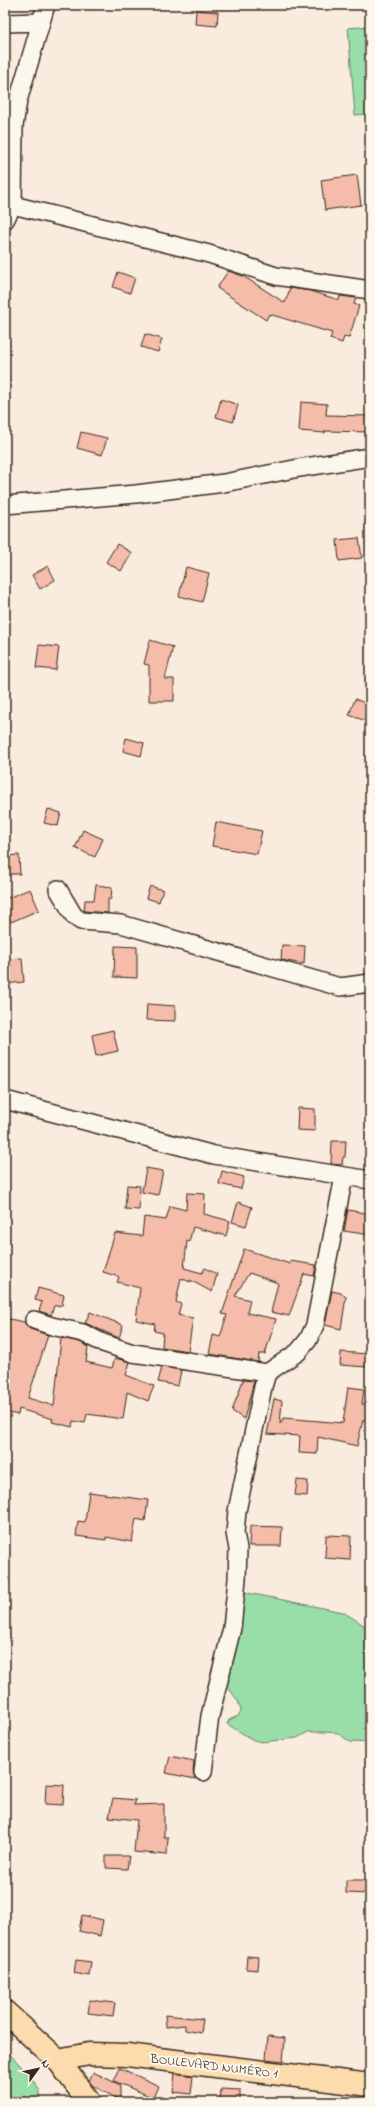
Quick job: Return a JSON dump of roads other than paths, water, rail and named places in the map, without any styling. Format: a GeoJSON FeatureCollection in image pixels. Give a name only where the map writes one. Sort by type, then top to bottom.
{"type":"FeatureCollection","features":[{"type":"Feature","properties":{"kind":"main road"},"geometry":{"type":"LineString","coordinates":[[5,2012],[58,2060],[89,2102]]}},
{"type":"Feature","properties":{"kind":"main road","name":"BOULEVARD NUMÉRO 1"},"geometry":{"type":"LineString","coordinates":[[58,2060],[89,2054],[127,2055],[370,2085]]}},
{"type":"Feature","properties":{"kind":"street"},"geometry":{"type":"LineString","coordinates":[[5,220],[13,205],[14,126],[18,101],[46,5]]}},
{"type":"Feature","properties":{"kind":"street"},"geometry":{"type":"LineString","coordinates":[[5,23],[40,22]]}},
{"type":"Feature","properties":{"kind":"street"},"geometry":{"type":"LineString","coordinates":[[13,205],[209,254],[276,276],[370,290]]}},
{"type":"Feature","properties":{"kind":"street"},"geometry":{"type":"LineString","coordinates":[[5,505],[136,494],[224,483],[299,468],[370,457]]}},
{"type":"Feature","properties":{"kind":"street"},"geometry":{"type":"LineString","coordinates":[[58,889],[74,916],[81,921],[121,924],[340,987],[370,983]]}},
{"type":"Feature","properties":{"kind":"street"},"geometry":{"type":"LineString","coordinates":[[5,1100],[214,1155],[370,1180]]}},
{"type":"Feature","properties":{"kind":"street"},"geometry":{"type":"LineString","coordinates":[[34,1320],[83,1333],[104,1343],[133,1353],[267,1373],[298,1352],[308,1340],[314,1325],[344,1176]]}},
{"type":"Feature","properties":{"kind":"street"},"geometry":{"type":"LineString","coordinates":[[203,1772],[210,1716],[232,1628],[237,1579],[238,1549],[235,1533],[240,1491],[267,1373]]}}]}
